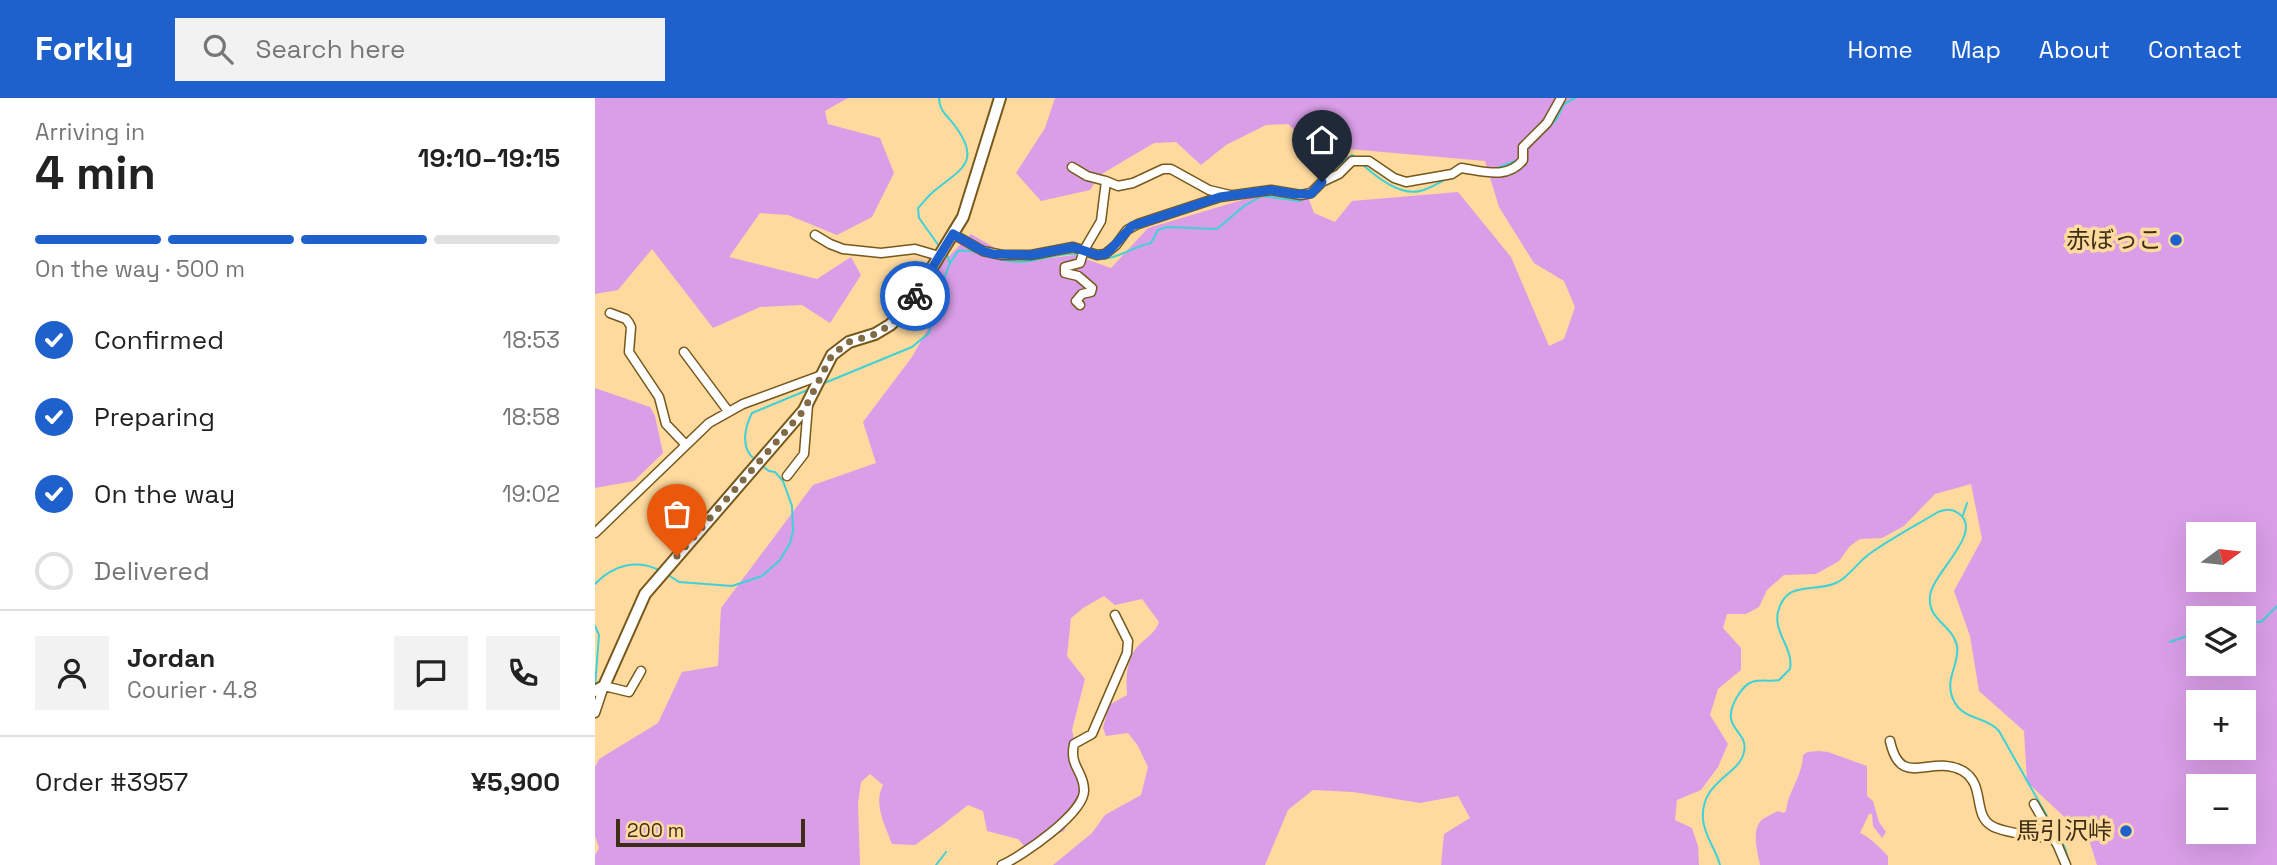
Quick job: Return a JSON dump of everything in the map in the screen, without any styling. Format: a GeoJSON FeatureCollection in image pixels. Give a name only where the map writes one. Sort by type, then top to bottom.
{"type":"FeatureCollection","features":[{"type":"Feature","properties":{"kind":"main road"},"geometry":{"type":"LineString","coordinates":[[598,689],[640,602],[657,577],[791,426],[808,404],[832,355],[840,347],[875,334],[902,314],[963,217],[1000,98]]}},
{"type":"Feature","properties":{"kind":"street"},"geometry":{"type":"LineString","coordinates":[[953,234],[983,251],[1002,255],[1031,255],[1073,247],[1097,255],[1105,254],[1132,226],[1220,197],[1271,190],[1311,194],[1322,182],[1339,174],[1349,163],[1356,160],[1369,161],[1394,178],[1406,182],[1452,174],[1461,168],[1497,174],[1510,171],[1523,160],[1523,147],[1547,123],[1561,98]]}},
{"type":"Feature","properties":{"kind":"street"},"geometry":{"type":"LineString","coordinates":[[1072,167],[1087,176],[1118,186],[1133,183],[1163,169],[1171,169],[1209,190],[1233,196]]}},
{"type":"Feature","properties":{"kind":"street"},"geometry":{"type":"LineString","coordinates":[[1080,305],[1076,301],[1082,294],[1091,292],[1092,288],[1078,276],[1065,273],[1065,267],[1080,263],[1084,250],[1101,220],[1106,181]]}},
{"type":"Feature","properties":{"kind":"street"},"geometry":{"type":"LineString","coordinates":[[815,235],[843,249],[881,253],[915,249],[942,251]]}},
{"type":"Feature","properties":{"kind":"street"},"geometry":{"type":"LineString","coordinates":[[610,313],[626,319],[629,323],[629,352],[659,397],[666,424],[686,445]]}},
{"type":"Feature","properties":{"kind":"street"},"geometry":{"type":"LineString","coordinates":[[684,352],[728,411]]}},
{"type":"Feature","properties":{"kind":"street"},"geometry":{"type":"LineString","coordinates":[[595,533],[709,423],[762,396],[818,382]]}},
{"type":"Feature","properties":{"kind":"street"},"geometry":{"type":"LineString","coordinates":[[787,476],[804,454],[808,404]]}},
{"type":"Feature","properties":{"kind":"street"},"geometry":{"type":"LineString","coordinates":[[1002,865],[1016,859],[1069,816],[1084,796],[1085,787],[1071,758],[1074,744],[1092,734],[1127,653],[1128,641],[1115,615]]}},
{"type":"Feature","properties":{"kind":"street"},"geometry":{"type":"LineString","coordinates":[[595,713],[598,689],[629,692],[641,671]]}},
{"type":"Feature","properties":{"kind":"street"},"geometry":{"type":"LineString","coordinates":[[1890,741],[1895,758],[1905,767],[1945,766],[1966,773],[1976,783],[1983,817],[1992,826],[2055,839]]}},
{"type":"Feature","properties":{"kind":"street"},"geometry":{"type":"LineString","coordinates":[[2034,804],[2055,839],[2066,865]]}},
{"type":"Feature","properties":{"kind":"shaded area"},"geometry":{"type":"Polygon","coordinates":[[[595,98],[848,98],[825,111],[828,124],[880,138],[894,173],[872,217],[837,235],[788,215],[760,213],[729,257],[817,279],[851,257],[861,275],[830,323],[802,305],[760,307],[713,328],[652,249],[618,290],[595,294],[595,98]]]}},
{"type":"Feature","properties":{"kind":"shaded area"},"geometry":{"type":"Polygon","coordinates":[[[1055,98],[2277,98],[2277,865],[2097,865],[2089,840],[2027,782],[2024,731],[1979,691],[1970,636],[1954,591],[1982,539],[1971,484],[1935,494],[1904,526],[1882,538],[1860,539],[1850,546],[1839,561],[1816,574],[1784,575],[1767,590],[1759,607],[1746,614],[1727,614],[1723,628],[1741,648],[1741,670],[1718,689],[1710,715],[1728,744],[1718,767],[1701,790],[1677,800],[1675,820],[1692,828],[1698,846],[1699,865],[1441,865],[1444,834],[1470,818],[1458,796],[1420,803],[1353,792],[1313,790],[1288,810],[1265,865],[1053,865],[1092,833],[1105,815],[1141,795],[1148,767],[1128,733],[1106,736],[1103,728],[1109,705],[1127,695],[1127,673],[1134,651],[1159,622],[1142,599],[1115,605],[1104,596],[1071,618],[1067,656],[1085,679],[1072,730],[1079,761],[1079,794],[1064,831],[1025,847],[1018,839],[987,831],[983,811],[968,805],[915,845],[892,844],[880,807],[883,785],[870,774],[861,782],[858,803],[860,865],[595,865],[595,855],[599,848],[595,836],[595,767],[599,759],[658,723],[682,672],[718,666],[721,608],[813,485],[876,463],[863,422],[912,357],[930,325],[940,265],[971,234],[1019,262],[1075,255],[1111,268],[1148,228],[1249,198],[1305,189],[1314,213],[1335,222],[1352,201],[1458,192],[1511,257],[1549,346],[1564,339],[1575,307],[1564,281],[1534,263],[1499,207],[1485,161],[1349,149],[1332,165],[1288,124],[1266,125],[1226,145],[1201,165],[1176,142],[1154,143],[1100,175],[1090,190],[1041,201],[1016,173],[1045,128],[1055,98]]]}},
{"type":"Feature","properties":{"kind":"shaded area"},"geometry":{"type":"Polygon","coordinates":[[[595,388],[650,407],[655,416],[663,453],[634,481],[595,488],[595,388]]]}},
{"type":"Feature","properties":{"kind":"shaded area"},"geometry":{"type":"Polygon","coordinates":[[[1819,751],[1867,766],[1867,796],[1873,801],[1879,822],[1886,832],[1882,838],[1873,826],[1872,814],[1869,814],[1860,833],[1888,856],[1888,865],[1760,865],[1756,841],[1759,823],[1778,811],[1786,811],[1801,769],[1803,755],[1819,751]]]}},
{"type":"Feature","properties":{"kind":"waterway"},"geometry":{"type":"LineString","coordinates":[[939,98],[942,110],[955,126],[967,149],[964,165],[918,208],[919,218],[939,246]]}},
{"type":"Feature","properties":{"kind":"waterway"},"geometry":{"type":"LineString","coordinates":[[1526,150],[1556,120],[1564,104],[1575,98]]}},
{"type":"Feature","properties":{"kind":"waterway"},"geometry":{"type":"LineString","coordinates":[[1321,178],[1352,155],[1355,157]]}},
{"type":"Feature","properties":{"kind":"waterway"},"geometry":{"type":"LineString","coordinates":[[1497,168],[1518,160]]}},
{"type":"Feature","properties":{"kind":"waterway"},"geometry":{"type":"LineString","coordinates":[[1361,163],[1381,179],[1404,191],[1423,190],[1446,179]]}},
{"type":"Feature","properties":{"kind":"waterway"},"geometry":{"type":"LineString","coordinates":[[1085,255],[1110,258],[1151,243],[1158,230],[1167,227],[1217,229],[1244,206],[1262,196],[1300,201],[1303,198]]}},
{"type":"Feature","properties":{"kind":"waterway"},"geometry":{"type":"LineString","coordinates":[[950,263],[958,251],[972,251],[1018,262],[1079,254]]}},
{"type":"Feature","properties":{"kind":"waterway"},"geometry":{"type":"LineString","coordinates":[[822,384],[912,347],[929,333],[939,292],[950,263],[947,255]]}},
{"type":"Feature","properties":{"kind":"waterway"},"geometry":{"type":"LineString","coordinates":[[754,459],[745,443],[747,424],[752,413],[810,389]]}},
{"type":"Feature","properties":{"kind":"waterway"},"geometry":{"type":"LineString","coordinates":[[667,574],[679,582],[732,586],[762,576],[780,560],[790,543],[793,531],[792,506],[783,481],[775,472],[761,465]]}},
{"type":"Feature","properties":{"kind":"waterway"},"geometry":{"type":"LineString","coordinates":[[1963,515],[1967,503]]}},
{"type":"Feature","properties":{"kind":"waterway"},"geometry":{"type":"LineString","coordinates":[[1720,865],[1704,825],[1704,806],[1714,787],[1735,767],[1744,752],[1742,738],[1732,723],[1731,716],[1737,697],[1750,683],[1779,680],[1790,669],[1789,654],[1777,620],[1782,602],[1794,591],[1836,583],[1868,555],[1938,512],[1948,510],[1958,513],[1965,521],[1966,530],[1933,587],[1930,604],[1932,611],[1951,633],[1957,646],[1951,695],[1964,713],[1994,726],[1999,731],[2065,848],[2070,865]]}},
{"type":"Feature","properties":{"kind":"waterway"},"geometry":{"type":"LineString","coordinates":[[595,584],[609,572],[625,566],[642,565],[659,570]]}},
{"type":"Feature","properties":{"kind":"waterway"},"geometry":{"type":"LineString","coordinates":[[2256,622],[2261,622],[2277,606]]}},
{"type":"Feature","properties":{"kind":"waterway"},"geometry":{"type":"LineString","coordinates":[[595,626],[599,635],[595,687]]}},
{"type":"Feature","properties":{"kind":"waterway"},"geometry":{"type":"LineString","coordinates":[[2170,642],[2186,636]]}},
{"type":"Feature","properties":{"kind":"waterway"},"geometry":{"type":"LineString","coordinates":[[936,865],[946,852]]}},
{"type":"Feature","properties":{"kind":"way so far"},"geometry":{"type":"LineString","coordinates":[[677,556],[804,410],[832,355],[849,342],[875,334],[890,325],[915,296]]}},
{"type":"Feature","properties":{"kind":"place","name":"赤ぼっこ"},"geometry":{"type":"Point","coordinates":[2176,240]}},
{"type":"Feature","properties":{"kind":"place","name":"馬引沢峠"},"geometry":{"type":"Point","coordinates":[2126,831]}},
{"type":"Feature","properties":{"kind":"route"},"geometry":{"type":"LineString","coordinates":[[915,296],[953,234],[993,254],[1031,255],[1073,247],[1097,255],[1105,254],[1132,226],[1158,217],[1220,197],[1271,190],[1311,194],[1322,182]]}}]}
